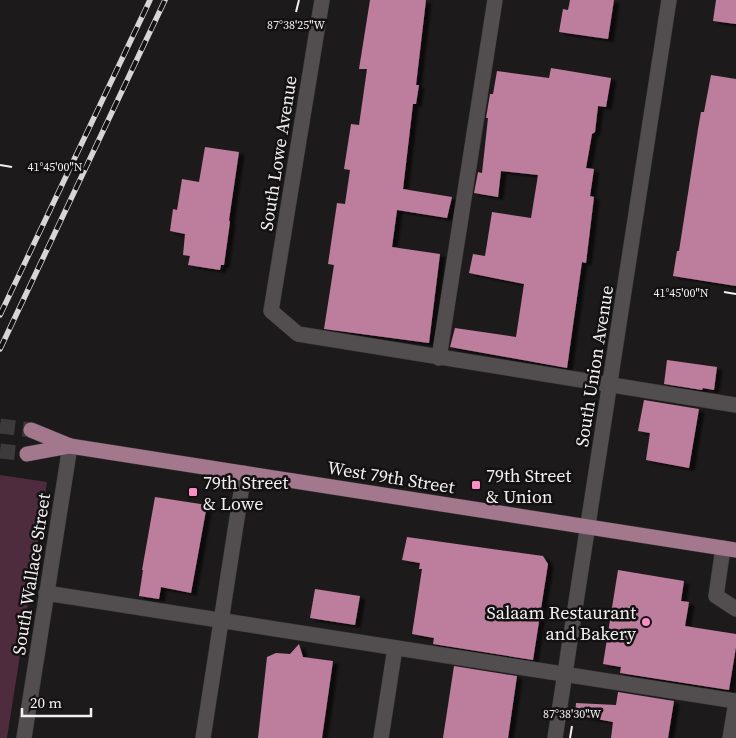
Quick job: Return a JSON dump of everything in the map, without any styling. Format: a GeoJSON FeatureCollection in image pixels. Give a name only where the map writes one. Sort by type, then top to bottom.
{"type":"FeatureCollection","features":[{"type":"Feature","properties":{"kind":"main road","name":"West 79th Street"},"geometry":{"type":"LineString","coordinates":[[31,430],[70,446],[730,549]]}},
{"type":"Feature","properties":{"kind":"main road","name":"West 79th Street"},"geometry":{"type":"LineString","coordinates":[[27,454],[70,446]]}},
{"type":"Feature","properties":{"kind":"street","name":"South Lowe Avenue"},"geometry":{"type":"LineString","coordinates":[[322,0],[271,312],[298,334],[439,358]]}},
{"type":"Feature","properties":{"kind":"street"},"geometry":{"type":"LineString","coordinates":[[495,0],[439,358],[736,405]]}},
{"type":"Feature","properties":{"kind":"street","name":"South Union Avenue"},"geometry":{"type":"LineString","coordinates":[[555,738],[669,0]]}},
{"type":"Feature","properties":{"kind":"street","name":"South Wallace Street"},"geometry":{"type":"LineString","coordinates":[[24,738],[70,446]]}},
{"type":"Feature","properties":{"kind":"street"},"geometry":{"type":"LineString","coordinates":[[203,738],[244,474]]}},
{"type":"Feature","properties":{"kind":"street"},"geometry":{"type":"LineString","coordinates":[[730,549],[716,597],[736,609]]}},
{"type":"Feature","properties":{"kind":"street"},"geometry":{"type":"LineString","coordinates":[[46,593],[736,701],[730,738]]}},
{"type":"Feature","properties":{"kind":"street"},"geometry":{"type":"LineString","coordinates":[[381,738],[395,648]]}},
{"type":"Feature","properties":{"kind":"shaded area"},"geometry":{"type":"Polygon","coordinates":[[[0,475],[47,482],[7,738],[0,738],[0,475]]]}},
{"type":"Feature","properties":{"kind":"building"},"geometry":{"type":"Polygon","coordinates":[[[370,0],[426,0],[416,85],[419,85],[416,104],[413,104],[403,189],[452,197],[447,218],[397,210],[392,247],[440,254],[429,343],[324,329],[334,265],[328,264],[337,203],[345,204],[350,170],[344,169],[351,124],[359,125],[367,69],[359,69],[370,0]]]}},
{"type":"Feature","properties":{"kind":"building"},"geometry":{"type":"Polygon","coordinates":[[[570,0],[614,0],[608,39],[559,32],[563,9],[568,10],[570,0]]]}},
{"type":"Feature","properties":{"kind":"building"},"geometry":{"type":"Polygon","coordinates":[[[716,0],[736,0],[736,24],[713,21],[716,0]]]}},
{"type":"Feature","properties":{"kind":"building"},"geometry":{"type":"Polygon","coordinates":[[[551,68],[611,78],[606,107],[598,106],[595,132],[592,134],[586,168],[594,169],[590,196],[594,197],[586,263],[582,262],[567,368],[450,347],[455,328],[516,337],[524,284],[469,273],[473,254],[485,256],[492,212],[531,218],[538,175],[501,171],[498,197],[474,193],[478,172],[482,173],[488,118],[486,118],[490,94],[493,94],[497,71],[549,78],[551,68]]]}},
{"type":"Feature","properties":{"kind":"building"},"geometry":{"type":"Polygon","coordinates":[[[711,75],[736,79],[736,286],[673,276],[677,251],[679,251],[701,112],[704,112],[711,75]]]}},
{"type":"Feature","properties":{"kind":"building"},"geometry":{"type":"Polygon","coordinates":[[[205,147],[239,152],[224,265],[221,265],[220,270],[188,265],[190,256],[183,255],[185,234],[170,231],[173,209],[177,210],[182,179],[199,182],[205,147]]]}},
{"type":"Feature","properties":{"kind":"building"},"geometry":{"type":"Polygon","coordinates":[[[667,360],[717,367],[714,390],[664,384],[667,360]]]}},
{"type":"Feature","properties":{"kind":"building"},"geometry":{"type":"Polygon","coordinates":[[[644,400],[699,409],[689,468],[646,460],[650,433],[638,431],[644,400]]]}},
{"type":"Feature","properties":{"kind":"building"},"geometry":{"type":"Polygon","coordinates":[[[155,497],[207,505],[191,593],[161,587],[159,599],[139,596],[155,497]]]}},
{"type":"Feature","properties":{"kind":"building"},"geometry":{"type":"Polygon","coordinates":[[[407,537],[543,556],[548,564],[533,660],[433,644],[434,638],[412,634],[422,569],[419,569],[420,563],[402,560],[407,537]]]}},
{"type":"Feature","properties":{"kind":"building"},"geometry":{"type":"Polygon","coordinates":[[[618,570],[684,581],[681,601],[689,602],[685,626],[736,634],[736,647],[729,690],[620,673],[621,667],[603,664],[618,570]]]}},
{"type":"Feature","properties":{"kind":"building"},"geometry":{"type":"Polygon","coordinates":[[[315,589],[360,596],[355,625],[310,618],[315,589]]]}},
{"type":"Feature","properties":{"kind":"building"},"geometry":{"type":"Polygon","coordinates":[[[299,644],[303,657],[333,661],[322,738],[258,738],[267,657],[276,653],[290,654],[299,644]]]}},
{"type":"Feature","properties":{"kind":"building"},"geometry":{"type":"Polygon","coordinates":[[[454,666],[517,676],[508,738],[443,738],[454,666]]]}},
{"type":"Feature","properties":{"kind":"building"},"geometry":{"type":"Polygon","coordinates":[[[618,692],[674,701],[668,738],[611,738],[613,722],[575,715],[576,703],[616,705],[618,692]]]}},
{"type":"Feature","properties":{"kind":"tunnel"},"geometry":{"type":"LineString","coordinates":[[0,426],[31,430]]}},
{"type":"Feature","properties":{"kind":"tunnel"},"geometry":{"type":"LineString","coordinates":[[0,451],[27,454]]}},
{"type":"Feature","properties":{"kind":"railway"},"geometry":{"type":"LineString","coordinates":[[0,315],[150,0]]}},
{"type":"Feature","properties":{"kind":"railway"},"geometry":{"type":"LineString","coordinates":[[0,349],[165,0]]}},
{"type":"Feature","properties":{"kind":"place","name":"79th Street & Union"},"geometry":{"type":"Point","coordinates":[476,485]}},
{"type":"Feature","properties":{"kind":"place","name":"79th Street & Lowe"},"geometry":{"type":"Point","coordinates":[193,492]}},
{"type":"Feature","properties":{"kind":"place","name":"Salaam Restaurant and Bakery"},"geometry":{"type":"Point","coordinates":[646,622]}}]}
